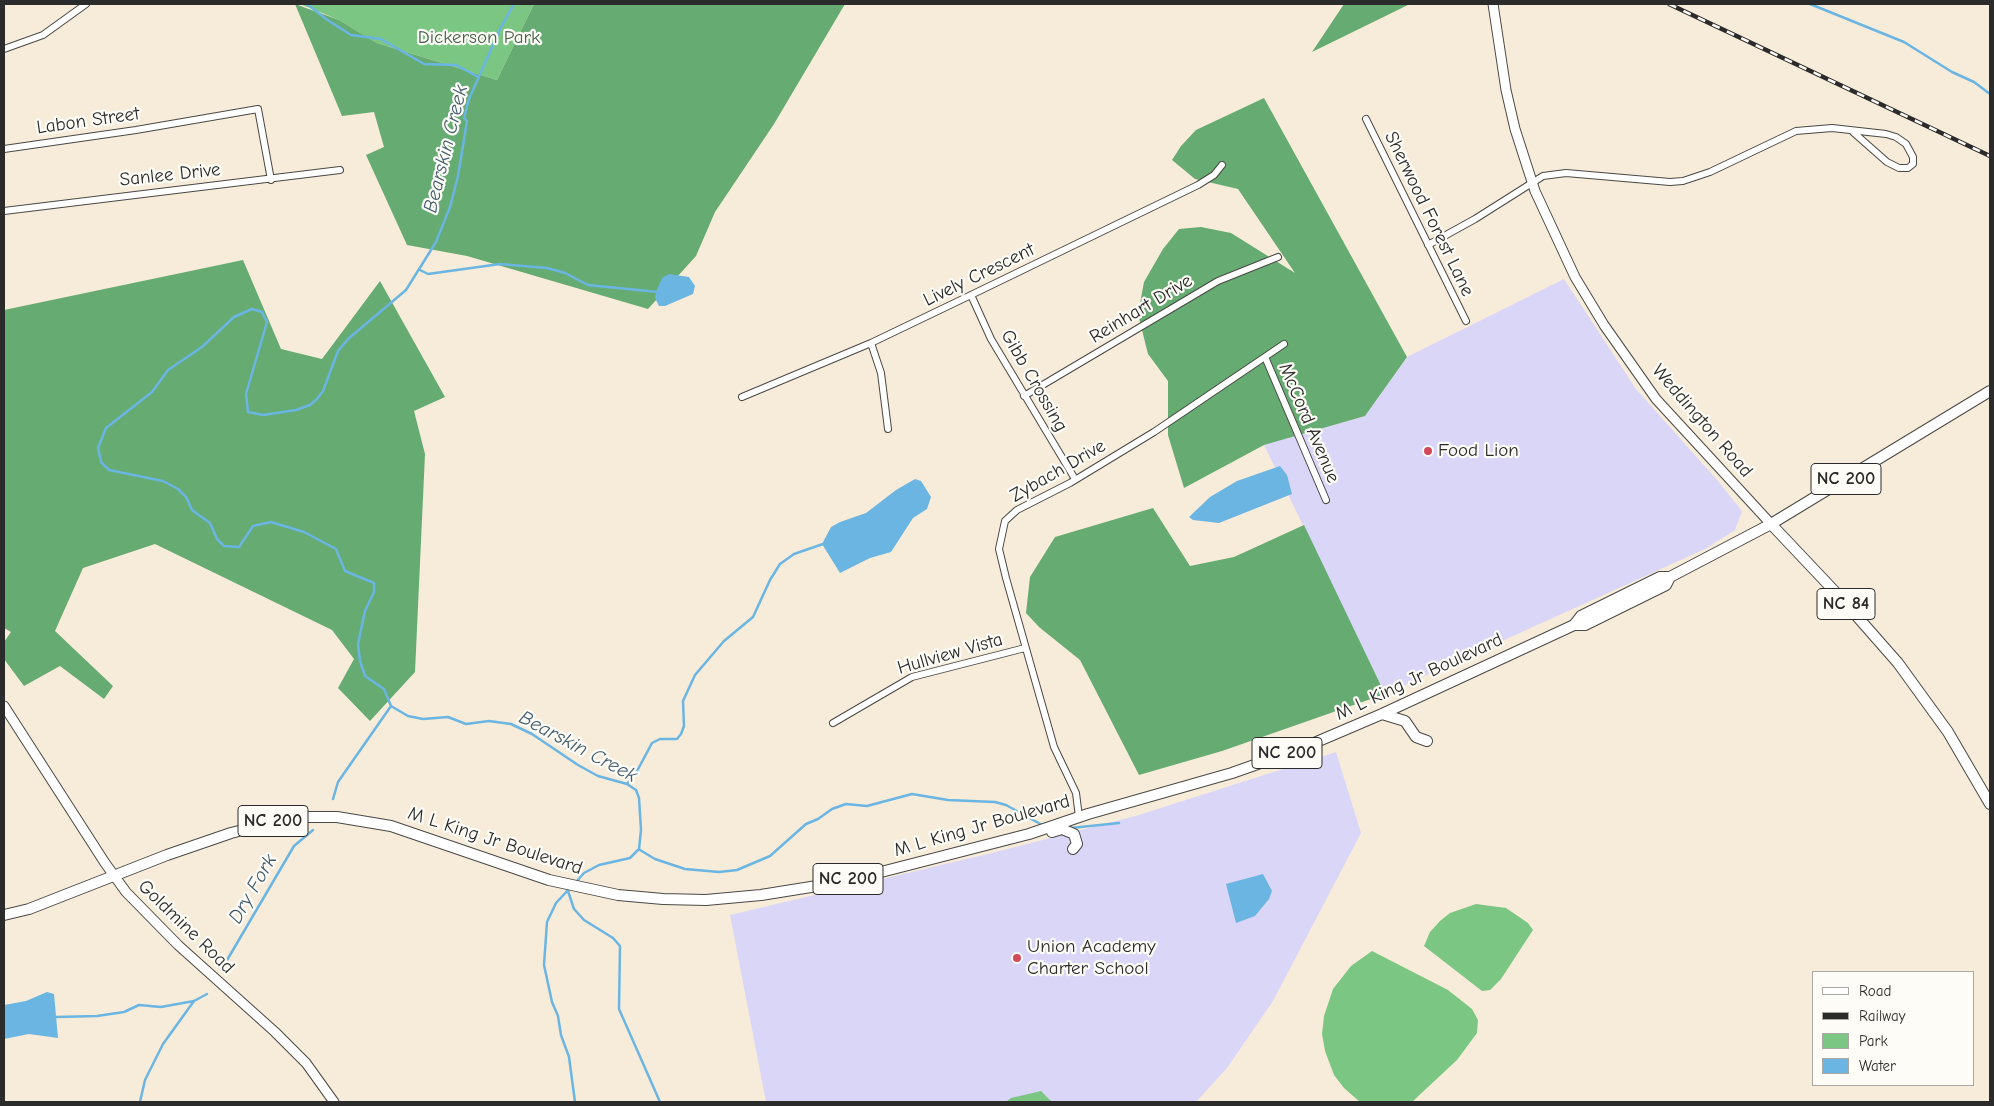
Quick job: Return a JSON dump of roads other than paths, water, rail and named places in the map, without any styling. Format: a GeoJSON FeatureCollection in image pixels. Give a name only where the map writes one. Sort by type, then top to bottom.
{"type":"FeatureCollection","features":[{"type":"Feature","properties":{"kind":"main road","name":"Weddington Road"},"geometry":{"type":"LineString","coordinates":[[1493,4],[1506,90],[1532,184],[1554,236],[1604,325],[1656,398],[1840,597],[1898,663],[1943,725],[1990,804]]}},
{"type":"Feature","properties":{"kind":"main road","name":"M L King Jr Boulevard"},"geometry":{"type":"LineString","coordinates":[[4,915],[29,909],[115,877],[167,855],[230,833],[294,817],[315,816],[367,820],[391,826],[549,880],[618,895],[663,900],[706,900],[761,896],[881,872],[1029,834],[1079,817],[1232,773],[1300,749],[1382,714],[1574,625],[1585,625],[1666,585],[1670,577],[1771,524],[1990,391]]}},
{"type":"Feature","properties":{"kind":"main road","name":"Goldmine Road"},"geometry":{"type":"LineString","coordinates":[[4,706],[115,877],[149,917],[178,945],[282,1038],[320,1080],[334,1102]]}},
{"type":"Feature","properties":{"kind":"main road"},"geometry":{"type":"LineString","coordinates":[[1382,714],[1405,721],[1416,737],[1427,741]]}},
{"type":"Feature","properties":{"kind":"main road"},"geometry":{"type":"LineString","coordinates":[[881,872],[912,869],[1062,829],[1074,834],[1077,844],[1073,849]]}},
{"type":"Feature","properties":{"kind":"street"},"geometry":{"type":"LineString","coordinates":[[4,49],[43,35],[86,4]]}},
{"type":"Feature","properties":{"kind":"street","name":"Labon Street"},"geometry":{"type":"LineString","coordinates":[[4,149],[136,130],[258,109],[271,180]]}},
{"type":"Feature","properties":{"kind":"street","name":"Sherwood Forest Lane"},"geometry":{"type":"LineString","coordinates":[[1366,119],[1466,321]]}},
{"type":"Feature","properties":{"kind":"street"},"geometry":{"type":"LineString","coordinates":[[1428,245],[1532,184],[1542,176],[1566,173],[1670,182],[1682,181],[1710,172],[1796,131],[1832,128],[1896,137],[1910,150],[1914,157],[1913,164],[1908,168],[1893,165],[1854,132]]}},
{"type":"Feature","properties":{"kind":"street","name":"Lively Crescent"},"geometry":{"type":"LineString","coordinates":[[742,397],[871,343],[971,295],[1198,185],[1214,175],[1222,165]]}},
{"type":"Feature","properties":{"kind":"street","name":"Sanlee Drive"},"geometry":{"type":"LineString","coordinates":[[4,211],[164,190],[271,180],[340,170]]}},
{"type":"Feature","properties":{"kind":"street","name":"Reinhart Drive"},"geometry":{"type":"LineString","coordinates":[[1024,396],[1218,281],[1278,257]]}},
{"type":"Feature","properties":{"kind":"street","name":"Gibb Crossing"},"geometry":{"type":"LineString","coordinates":[[971,295],[991,339],[1075,480]]}},
{"type":"Feature","properties":{"kind":"street"},"geometry":{"type":"LineString","coordinates":[[871,343],[881,373],[888,429]]}},
{"type":"Feature","properties":{"kind":"street","name":"Zybach Drive"},"geometry":{"type":"LineString","coordinates":[[1079,817],[1076,793],[1054,747],[999,549],[1005,521],[1018,510],[1075,480],[1154,432],[1284,344]]}},
{"type":"Feature","properties":{"kind":"street","name":"McCord Avenue"},"geometry":{"type":"LineString","coordinates":[[1265,357],[1326,500]]}},
{"type":"Feature","properties":{"kind":"street","name":"Hullview Vista"},"geometry":{"type":"LineString","coordinates":[[833,723],[912,677],[1025,648]]}},
{"type":"Feature","properties":{"kind":"water"},"geometry":{"type":"Polygon","coordinates":[[[669,274],[689,277],[695,286],[693,294],[665,306],[659,306],[655,298],[656,292],[662,278],[669,274]]]}},
{"type":"Feature","properties":{"kind":"water"},"geometry":{"type":"Polygon","coordinates":[[[1280,466],[1287,475],[1292,494],[1219,523],[1193,520],[1189,517],[1210,497],[1237,481],[1280,466]]]}},
{"type":"Feature","properties":{"kind":"water"},"geometry":{"type":"Polygon","coordinates":[[[915,479],[921,481],[931,497],[927,509],[913,518],[891,552],[870,558],[840,573],[822,544],[831,527],[866,513],[896,490],[915,479]]]}},
{"type":"Feature","properties":{"kind":"water"},"geometry":{"type":"Polygon","coordinates":[[[1263,874],[1272,891],[1269,899],[1255,916],[1236,923],[1226,884],[1263,874]]]}},
{"type":"Feature","properties":{"kind":"water"},"geometry":{"type":"Polygon","coordinates":[[[47,992],[54,994],[58,1038],[29,1034],[4,1039],[4,1005],[26,1001],[47,992]]]}},
{"type":"Feature","properties":{"kind":"waterway"},"geometry":{"type":"LineString","coordinates":[[307,4],[351,35],[381,39],[424,64],[456,65],[478,77]]}},
{"type":"Feature","properties":{"kind":"waterway","name":"Bearskin Creek"},"geometry":{"type":"LineString","coordinates":[[514,4],[501,27],[469,99],[464,118],[467,121],[458,176],[450,207],[436,242],[406,290],[348,339],[338,351],[323,391],[317,399],[310,405],[296,410],[263,415],[248,412],[246,394],[267,322],[262,312],[252,309],[234,317],[202,347],[168,370],[152,392],[106,428],[98,448],[101,462],[109,470],[163,481],[178,489],[186,497],[192,510],[210,523],[217,539],[224,546],[239,547],[253,526],[271,522],[304,532],[336,549],[345,571],[374,583],[374,592],[365,611],[358,644],[360,661],[365,676],[384,689],[391,706],[408,716],[423,719],[448,717],[466,724],[489,721],[511,724],[532,734],[598,776],[627,784],[636,790],[639,798],[641,830],[639,849],[630,858],[599,865],[584,873],[576,882]]}},
{"type":"Feature","properties":{"kind":"waterway"},"geometry":{"type":"LineString","coordinates":[[1810,4],[1904,42],[1952,72],[1974,82],[1990,94]]}},
{"type":"Feature","properties":{"kind":"waterway"},"geometry":{"type":"LineString","coordinates":[[420,270],[428,274],[500,264],[547,268],[565,273],[588,285],[658,292]]}},
{"type":"Feature","properties":{"kind":"waterway"},"geometry":{"type":"LineString","coordinates":[[627,784],[636,773],[652,743],[660,739],[677,739],[681,734],[684,726],[683,701],[695,675],[724,641],[753,617],[770,580],[780,564],[794,554],[823,544]]}},
{"type":"Feature","properties":{"kind":"waterway","name":"Dry Fork"},"geometry":{"type":"LineString","coordinates":[[333,799],[338,782],[391,706]]}},
{"type":"Feature","properties":{"kind":"waterway"},"geometry":{"type":"LineString","coordinates":[[640,850],[655,859],[685,869],[719,872],[737,870],[770,856],[806,824],[818,819],[832,809],[846,804],[867,806],[912,794],[948,800],[995,802],[1006,805],[1044,826]]}},
{"type":"Feature","properties":{"kind":"waterway"},"geometry":{"type":"LineString","coordinates":[[1071,828],[1119,823]]}},
{"type":"Feature","properties":{"kind":"waterway","name":"Dry Fork"},"geometry":{"type":"LineString","coordinates":[[223,967],[294,846],[313,830]]}},
{"type":"Feature","properties":{"kind":"waterway"},"geometry":{"type":"LineString","coordinates":[[570,888],[556,903],[547,922],[544,965],[552,1002],[558,1016],[561,1035],[569,1057],[575,1102]]}},
{"type":"Feature","properties":{"kind":"waterway","name":"Bearskin Creek"},"geometry":{"type":"LineString","coordinates":[[568,891],[574,909],[584,920],[613,938],[620,946],[619,1009],[660,1102]]}},
{"type":"Feature","properties":{"kind":"waterway","name":"Dry Fork"},"geometry":{"type":"LineString","coordinates":[[140,1102],[145,1080],[163,1044],[194,1001],[207,994]]}},
{"type":"Feature","properties":{"kind":"waterway"},"geometry":{"type":"LineString","coordinates":[[56,1017],[97,1016],[124,1012],[139,1005],[161,1007],[194,1001]]}},
{"type":"Feature","properties":{"kind":"railway"},"geometry":{"type":"LineString","coordinates":[[1669,4],[1990,156]]}},
{"type":"Feature","properties":{"kind":"place","name":"Food Lion"},"geometry":{"type":"Point","coordinates":[1428,451]}},
{"type":"Feature","properties":{"kind":"place","name":"Union Academy Charter School"},"geometry":{"type":"Point","coordinates":[1017,958]}},
{"type":"Feature","properties":{"kind":"park label","name":"Dickerson Park"},"geometry":{"type":"Point","coordinates":[479,38]}}]}
